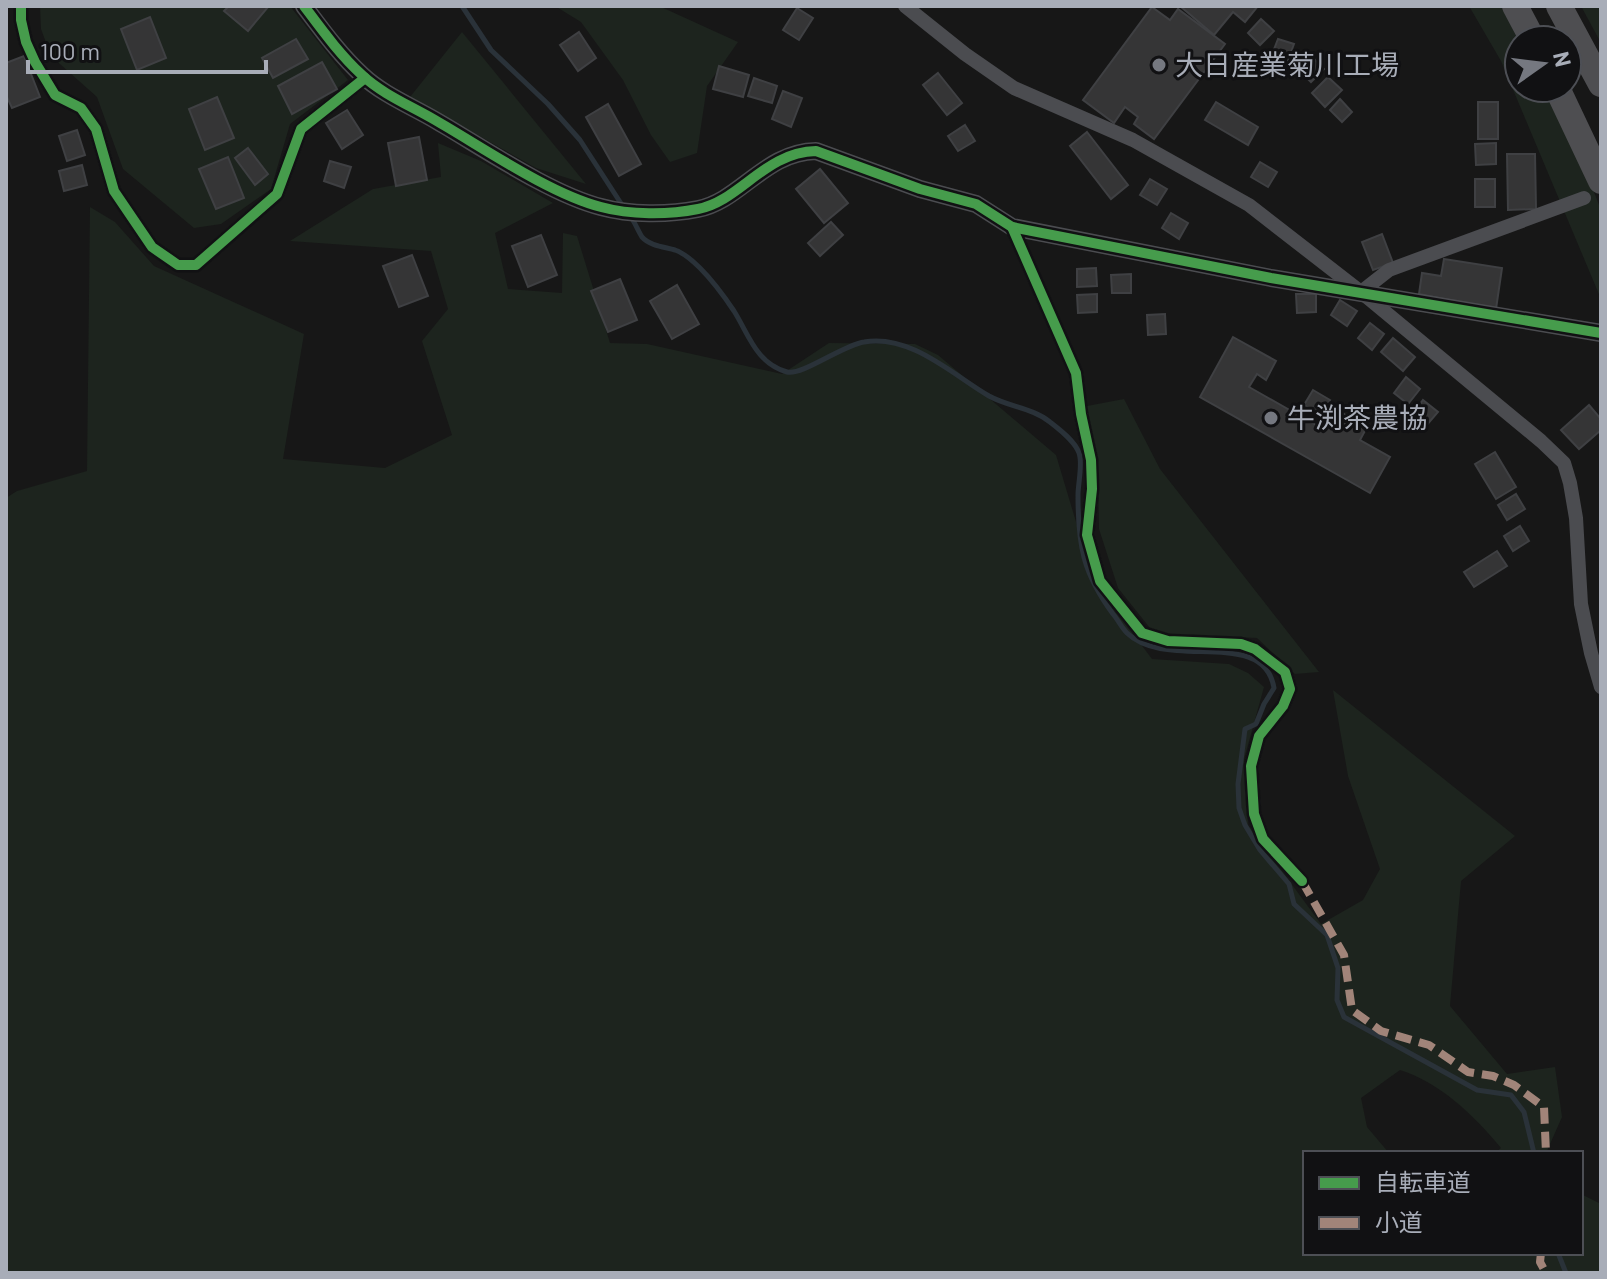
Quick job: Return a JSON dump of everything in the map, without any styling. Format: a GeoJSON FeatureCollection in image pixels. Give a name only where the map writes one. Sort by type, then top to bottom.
{"type":"FeatureCollection","features":[{"type":"Feature","properties":{"kind":"highway"},"geometry":{"type":"LineString","coordinates":[[1515,6],[1525,24]]}},
{"type":"Feature","properties":{"kind":"highway"},"geometry":{"type":"LineString","coordinates":[[1559,6],[1601,84]]}},
{"type":"Feature","properties":{"kind":"highway"},"geometry":{"type":"LineString","coordinates":[[1562,104],[1592,190]]}},
{"type":"Feature","properties":{"kind":"street"},"geometry":{"type":"LineString","coordinates":[[21,6],[26,42],[48,84],[55,95],[81,108],[96,129],[114,191],[152,247],[178,265],[196,265],[277,194],[301,129],[365,78]]}},
{"type":"Feature","properties":{"kind":"street"},"geometry":{"type":"LineString","coordinates":[[304,6],[365,78],[535,178],[601,207],[643,213],[699,209],[714,203],[775,162],[798,152],[816,151],[920,189],[976,204],[1012,227],[1271,278],[1601,333]]}},
{"type":"Feature","properties":{"kind":"street"},"geometry":{"type":"LineString","coordinates":[[905,6],[1014,88],[1133,140],[1249,205],[1361,292],[1564,463],[1576,518],[1581,604],[1601,687]]}},
{"type":"Feature","properties":{"kind":"street"},"geometry":{"type":"LineString","coordinates":[[1361,292],[1389,270],[1592,190]]}},
{"type":"Feature","properties":{"kind":"street"},"geometry":{"type":"LineString","coordinates":[[1012,227],[1076,373],[1091,460],[1092,489],[1087,535],[1100,581],[1142,633],[1168,641],[1241,644],[1255,649],[1285,672],[1290,689],[1283,706],[1259,736],[1251,766],[1254,814],[1263,839],[1302,881]]}},
{"type":"Feature","properties":{"kind":"shaded area"},"geometry":{"type":"Polygon","coordinates":[[[40,6],[290,6],[348,80],[290,124],[271,189],[221,224],[194,228],[123,169],[97,97],[51,56],[41,29],[40,6]]]}},
{"type":"Feature","properties":{"kind":"shaded area"},"geometry":{"type":"Polygon","coordinates":[[[555,6],[659,6],[738,42],[707,86],[697,153],[670,162],[651,135],[623,80],[581,22],[555,6]]]}},
{"type":"Feature","properties":{"kind":"shaded area"},"geometry":{"type":"Polygon","coordinates":[[[1469,6],[1501,6],[1510,24],[1503,24],[1503,66],[1469,6]]]}},
{"type":"Feature","properties":{"kind":"shaded area"},"geometry":{"type":"Polygon","coordinates":[[[1581,6],[1601,6],[1601,43],[1581,6]]]}},
{"type":"Feature","properties":{"kind":"shaded area"},"geometry":{"type":"Polygon","coordinates":[[[462,32],[586,184],[536,168],[410,97],[462,32]]]}},
{"type":"Feature","properties":{"kind":"shaded area"},"geometry":{"type":"Polygon","coordinates":[[[1519,104],[1553,104],[1578,151],[1601,210],[1601,299],[1519,104]]]}},
{"type":"Feature","properties":{"kind":"shaded area"},"geometry":{"type":"Polygon","coordinates":[[[438,143],[481,161],[553,203],[495,233],[508,289],[562,293],[563,233],[577,236],[610,343],[647,344],[782,374],[829,343],[915,344],[938,355],[1056,455],[1094,582],[1152,659],[1229,664],[1248,673],[1264,687],[1244,759],[1248,825],[1321,924],[1363,900],[1380,869],[1348,776],[1333,690],[1515,836],[1461,881],[1450,1006],[1507,1074],[1555,1067],[1562,1117],[1547,1151],[1497,1151],[1501,1148],[1468,1112],[1429,1083],[1400,1070],[1361,1098],[1367,1127],[1387,1151],[1303,1151],[1303,1255],[1583,1255],[1583,1195],[1601,1204],[1601,1273],[6,1273],[6,498],[17,491],[87,471],[90,207],[115,222],[154,266],[304,334],[283,459],[385,468],[452,435],[422,341],[448,309],[431,251],[290,241],[373,189],[441,177],[438,143]]]}},
{"type":"Feature","properties":{"kind":"shaded area"},"geometry":{"type":"Polygon","coordinates":[[[1124,399],[1160,469],[1319,672],[1295,674],[1257,638],[1154,633],[1118,588],[1099,529],[1098,470],[1087,406],[1124,399]]]}},
{"type":"Feature","properties":{"kind":"building"},"geometry":{"type":"Polygon","coordinates":[[[229,6],[268,7],[248,31],[224,11],[229,6]]]}},
{"type":"Feature","properties":{"kind":"building"},"geometry":{"type":"Polygon","coordinates":[[[1180,6],[1258,6],[1245,22],[1233,12],[1214,35],[1180,6]]]}},
{"type":"Feature","properties":{"kind":"building","name":"大日産業菊川工場"},"geometry":{"type":"Polygon","coordinates":[[[1152,7],[1170,20],[1178,9],[1225,44],[1154,139],[1134,124],[1138,117],[1125,107],[1114,123],[1083,100],[1152,7]]]}},
{"type":"Feature","properties":{"kind":"building"},"geometry":{"type":"Polygon","coordinates":[[[797,8],[813,18],[799,40],[783,30],[797,8]]]}},
{"type":"Feature","properties":{"kind":"building"},"geometry":{"type":"Polygon","coordinates":[[[150,17],[166,58],[137,70],[121,29],[150,17]]]}},
{"type":"Feature","properties":{"kind":"building"},"geometry":{"type":"Polygon","coordinates":[[[1261,19],[1274,31],[1260,45],[1248,33],[1261,19]]]}},
{"type":"Feature","properties":{"kind":"building"},"geometry":{"type":"Polygon","coordinates":[[[579,32],[596,58],[578,71],[560,45],[579,32]]]}},
{"type":"Feature","properties":{"kind":"building"},"geometry":{"type":"Polygon","coordinates":[[[296,39],[308,59],[273,78],[262,58],[296,39]]]}},
{"type":"Feature","properties":{"kind":"building"},"geometry":{"type":"Polygon","coordinates":[[[1278,39],[1294,44],[1284,71],[1268,65],[1278,39]]]}},
{"type":"Feature","properties":{"kind":"building"},"geometry":{"type":"Polygon","coordinates":[[[1306,51],[1324,69],[1311,82],[1293,64],[1306,51]]]}},
{"type":"Feature","properties":{"kind":"building"},"geometry":{"type":"Polygon","coordinates":[[[24,56],[40,97],[12,108],[6,95],[6,63],[24,56]]]}},
{"type":"Feature","properties":{"kind":"building"},"geometry":{"type":"Polygon","coordinates":[[[322,62],[337,89],[292,114],[278,86],[322,62]]]}},
{"type":"Feature","properties":{"kind":"building"},"geometry":{"type":"Polygon","coordinates":[[[719,66],[749,75],[743,97],[713,89],[719,66]]]}},
{"type":"Feature","properties":{"kind":"building"},"geometry":{"type":"Polygon","coordinates":[[[938,73],[962,103],[947,115],[923,85],[938,73]]]}},
{"type":"Feature","properties":{"kind":"building"},"geometry":{"type":"Polygon","coordinates":[[[1328,77],[1342,90],[1325,107],[1312,93],[1328,77]]]}},
{"type":"Feature","properties":{"kind":"building"},"geometry":{"type":"Polygon","coordinates":[[[754,78],[777,86],[772,103],[748,96],[754,78]]]}},
{"type":"Feature","properties":{"kind":"building"},"geometry":{"type":"Polygon","coordinates":[[[783,91],[802,98],[791,127],[772,119],[783,91]]]}},
{"type":"Feature","properties":{"kind":"building"},"geometry":{"type":"Polygon","coordinates":[[[217,97],[234,138],[205,150],[189,109],[217,97]]]}},
{"type":"Feature","properties":{"kind":"building"},"geometry":{"type":"Polygon","coordinates":[[[1340,99],[1352,112],[1342,122],[1330,110],[1340,99]]]}},
{"type":"Feature","properties":{"kind":"building"},"geometry":{"type":"Polygon","coordinates":[[[1216,102],[1258,127],[1248,145],[1205,120],[1216,102]]]}},
{"type":"Feature","properties":{"kind":"building"},"geometry":{"type":"Polygon","coordinates":[[[1478,102],[1498,102],[1498,139],[1478,139],[1478,102]]]}},
{"type":"Feature","properties":{"kind":"building"},"geometry":{"type":"Polygon","coordinates":[[[608,104],[641,164],[619,176],[586,117],[608,104]]]}},
{"type":"Feature","properties":{"kind":"building"},"geometry":{"type":"Polygon","coordinates":[[[347,110],[363,135],[342,149],[326,123],[347,110]]]}},
{"type":"Feature","properties":{"kind":"building"},"geometry":{"type":"Polygon","coordinates":[[[965,125],[975,141],[958,151],[948,136],[965,125]]]}},
{"type":"Feature","properties":{"kind":"building"},"geometry":{"type":"Polygon","coordinates":[[[77,130],[85,155],[67,161],[59,136],[77,130]]]}},
{"type":"Feature","properties":{"kind":"building"},"geometry":{"type":"Polygon","coordinates":[[[1087,132],[1128,185],[1111,199],[1070,146],[1087,132]]]}},
{"type":"Feature","properties":{"kind":"building"},"geometry":{"type":"Polygon","coordinates":[[[419,137],[427,180],[396,186],[388,143],[419,137]]]}},
{"type":"Feature","properties":{"kind":"building"},"geometry":{"type":"Polygon","coordinates":[[[1496,143],[1496,164],[1476,165],[1475,144],[1496,143]]]}},
{"type":"Feature","properties":{"kind":"building"},"geometry":{"type":"Polygon","coordinates":[[[248,148],[268,174],[255,185],[235,158],[248,148]]]}},
{"type":"Feature","properties":{"kind":"building"},"geometry":{"type":"Polygon","coordinates":[[[1507,154],[1535,154],[1536,209],[1508,210],[1507,154]]]}},
{"type":"Feature","properties":{"kind":"building"},"geometry":{"type":"Polygon","coordinates":[[[228,157],[244,198],[216,209],[199,169],[228,157]]]}},
{"type":"Feature","properties":{"kind":"building"},"geometry":{"type":"Polygon","coordinates":[[[330,161],[351,167],[344,188],[324,181],[330,161]]]}},
{"type":"Feature","properties":{"kind":"building"},"geometry":{"type":"Polygon","coordinates":[[[1260,162],[1277,172],[1268,187],[1251,177],[1260,162]]]}},
{"type":"Feature","properties":{"kind":"building"},"geometry":{"type":"Polygon","coordinates":[[[82,165],[87,185],[64,191],[59,171],[82,165]]]}},
{"type":"Feature","properties":{"kind":"building"},"geometry":{"type":"Polygon","coordinates":[[[820,169],[848,203],[824,223],[796,189],[820,169]]]}},
{"type":"Feature","properties":{"kind":"building"},"geometry":{"type":"Polygon","coordinates":[[[1150,179],[1167,189],[1157,205],[1140,195],[1150,179]]]}},
{"type":"Feature","properties":{"kind":"building"},"geometry":{"type":"Polygon","coordinates":[[[1475,179],[1495,179],[1495,207],[1475,207],[1475,179]]]}},
{"type":"Feature","properties":{"kind":"building"},"geometry":{"type":"Polygon","coordinates":[[[1171,213],[1188,223],[1179,239],[1162,228],[1171,213]]]}},
{"type":"Feature","properties":{"kind":"building"},"geometry":{"type":"Polygon","coordinates":[[[831,222],[843,235],[820,256],[808,243],[831,222]]]}},
{"type":"Feature","properties":{"kind":"building"},"geometry":{"type":"Polygon","coordinates":[[[1382,234],[1393,263],[1373,270],[1362,242],[1382,234]]]}},
{"type":"Feature","properties":{"kind":"building"},"geometry":{"type":"Polygon","coordinates":[[[541,235],[557,275],[528,287],[512,246],[541,235]]]}},
{"type":"Feature","properties":{"kind":"building"},"geometry":{"type":"Polygon","coordinates":[[[412,255],[428,296],[399,307],[383,266],[412,255]]]}},
{"type":"Feature","properties":{"kind":"building"},"geometry":{"type":"Polygon","coordinates":[[[1444,259],[1502,268],[1496,309],[1419,294],[1422,273],[1441,276],[1444,259]]]}},
{"type":"Feature","properties":{"kind":"building"},"geometry":{"type":"Polygon","coordinates":[[[1096,268],[1097,286],[1077,287],[1077,269],[1096,268]]]}},
{"type":"Feature","properties":{"kind":"building"},"geometry":{"type":"Polygon","coordinates":[[[1131,274],[1131,293],[1112,293],[1111,275],[1131,274]]]}},
{"type":"Feature","properties":{"kind":"building"},"geometry":{"type":"Polygon","coordinates":[[[620,279],[637,320],[608,332],[591,291],[620,279]]]}},
{"type":"Feature","properties":{"kind":"building"},"geometry":{"type":"Polygon","coordinates":[[[677,285],[699,324],[672,339],[650,301],[677,285]]]}},
{"type":"Feature","properties":{"kind":"building"},"geometry":{"type":"Polygon","coordinates":[[[1097,294],[1097,312],[1078,313],[1077,295],[1097,294]]]}},
{"type":"Feature","properties":{"kind":"building"},"geometry":{"type":"Polygon","coordinates":[[[1296,294],[1316,294],[1316,312],[1297,313],[1296,294]]]}},
{"type":"Feature","properties":{"kind":"building"},"geometry":{"type":"Polygon","coordinates":[[[1340,300],[1357,311],[1347,326],[1331,315],[1340,300]]]}},
{"type":"Feature","properties":{"kind":"building"},"geometry":{"type":"Polygon","coordinates":[[[1165,314],[1166,334],[1148,335],[1147,315],[1165,314]]]}},
{"type":"Feature","properties":{"kind":"building"},"geometry":{"type":"Polygon","coordinates":[[[1370,323],[1384,334],[1372,350],[1358,338],[1370,323]]]}},
{"type":"Feature","properties":{"kind":"building","name":"牛渕茶農協"},"geometry":{"type":"Polygon","coordinates":[[[1233,337],[1276,361],[1266,380],[1257,374],[1249,387],[1323,429],[1335,409],[1367,427],[1360,440],[1390,457],[1370,493],[1200,397],[1233,337]]]}},
{"type":"Feature","properties":{"kind":"building"},"geometry":{"type":"Polygon","coordinates":[[[1393,338],[1415,357],[1403,371],[1381,352],[1393,338]]]}},
{"type":"Feature","properties":{"kind":"building"},"geometry":{"type":"Polygon","coordinates":[[[1406,377],[1420,389],[1408,404],[1394,393],[1406,377]]]}},
{"type":"Feature","properties":{"kind":"building"},"geometry":{"type":"Polygon","coordinates":[[[1313,390],[1330,400],[1321,415],[1304,405],[1313,390]]]}},
{"type":"Feature","properties":{"kind":"building"},"geometry":{"type":"Polygon","coordinates":[[[1423,400],[1438,412],[1425,427],[1411,416],[1423,400]]]}},
{"type":"Feature","properties":{"kind":"building"},"geometry":{"type":"Polygon","coordinates":[[[1589,405],[1601,419],[1601,430],[1579,449],[1561,430],[1589,405]]]}},
{"type":"Feature","properties":{"kind":"building"},"geometry":{"type":"Polygon","coordinates":[[[1495,452],[1516,487],[1496,499],[1475,464],[1495,452]]]}},
{"type":"Feature","properties":{"kind":"building"},"geometry":{"type":"Polygon","coordinates":[[[1516,494],[1525,509],[1507,520],[1498,505],[1516,494]]]}},
{"type":"Feature","properties":{"kind":"building"},"geometry":{"type":"Polygon","coordinates":[[[1520,526],[1529,541],[1513,551],[1504,536],[1520,526]]]}},
{"type":"Feature","properties":{"kind":"building"},"geometry":{"type":"Polygon","coordinates":[[[1497,551],[1507,566],[1474,587],[1464,572],[1497,551]]]}},
{"type":"Feature","properties":{"kind":"waterway"},"geometry":{"type":"LineString","coordinates":[[462,6],[491,50],[548,104],[580,140],[622,205]]}},
{"type":"Feature","properties":{"kind":"waterway"},"geometry":{"type":"LineString","coordinates":[[630,216],[645,240],[678,251],[700,268],[730,305],[761,355],[776,368],[794,372],[864,342],[898,344],[931,358],[989,396],[1043,417],[1070,440],[1080,457],[1078,513],[1084,558],[1095,585],[1125,631],[1144,644],[1165,649],[1234,654],[1252,659],[1266,669],[1274,688],[1256,724],[1245,729],[1238,784],[1239,808],[1260,850],[1289,884],[1294,904],[1327,935],[1338,968],[1337,1000],[1344,1017],[1477,1090],[1511,1095],[1524,1112],[1534,1151]]}},
{"type":"Feature","properties":{"kind":"waterway"},"geometry":{"type":"LineString","coordinates":[[1559,1255],[1566,1273]]}},
{"type":"Feature","properties":{"kind":"marked path"},"geometry":{"type":"LineString","coordinates":[[1302,881],[1344,955],[1352,1010],[1381,1031],[1429,1045],[1468,1072],[1493,1076],[1514,1085],[1544,1107],[1546,1151]]}},
{"type":"Feature","properties":{"kind":"marked path"},"geometry":{"type":"LineString","coordinates":[[1541,1255],[1540,1262],[1546,1273]]}},
{"type":"Feature","properties":{"kind":"cycle path"},"geometry":{"type":"LineString","coordinates":[[21,6],[26,42],[55,95],[81,108],[96,129],[114,191],[152,247],[178,265],[196,265],[277,194],[301,129],[365,78]]}},
{"type":"Feature","properties":{"kind":"cycle path"},"geometry":{"type":"LineString","coordinates":[[304,6],[346,59],[378,88],[538,181],[601,207],[649,213],[698,209],[727,197],[782,159],[816,151],[920,189],[976,204],[1012,227],[1271,278],[1601,333]]}},
{"type":"Feature","properties":{"kind":"cycle path"},"geometry":{"type":"LineString","coordinates":[[1012,227],[1076,373],[1091,460],[1092,489],[1087,535],[1100,581],[1142,633],[1168,641],[1241,644],[1255,649],[1285,672],[1290,689],[1283,706],[1259,736],[1251,766],[1254,814],[1263,839],[1302,881]]}},
{"type":"Feature","properties":{"kind":"place","name":"大日産業菊川工場"},"geometry":{"type":"Point","coordinates":[1159,65]}},
{"type":"Feature","properties":{"kind":"place","name":"牛渕茶農協"},"geometry":{"type":"Point","coordinates":[1271,418]}}]}
